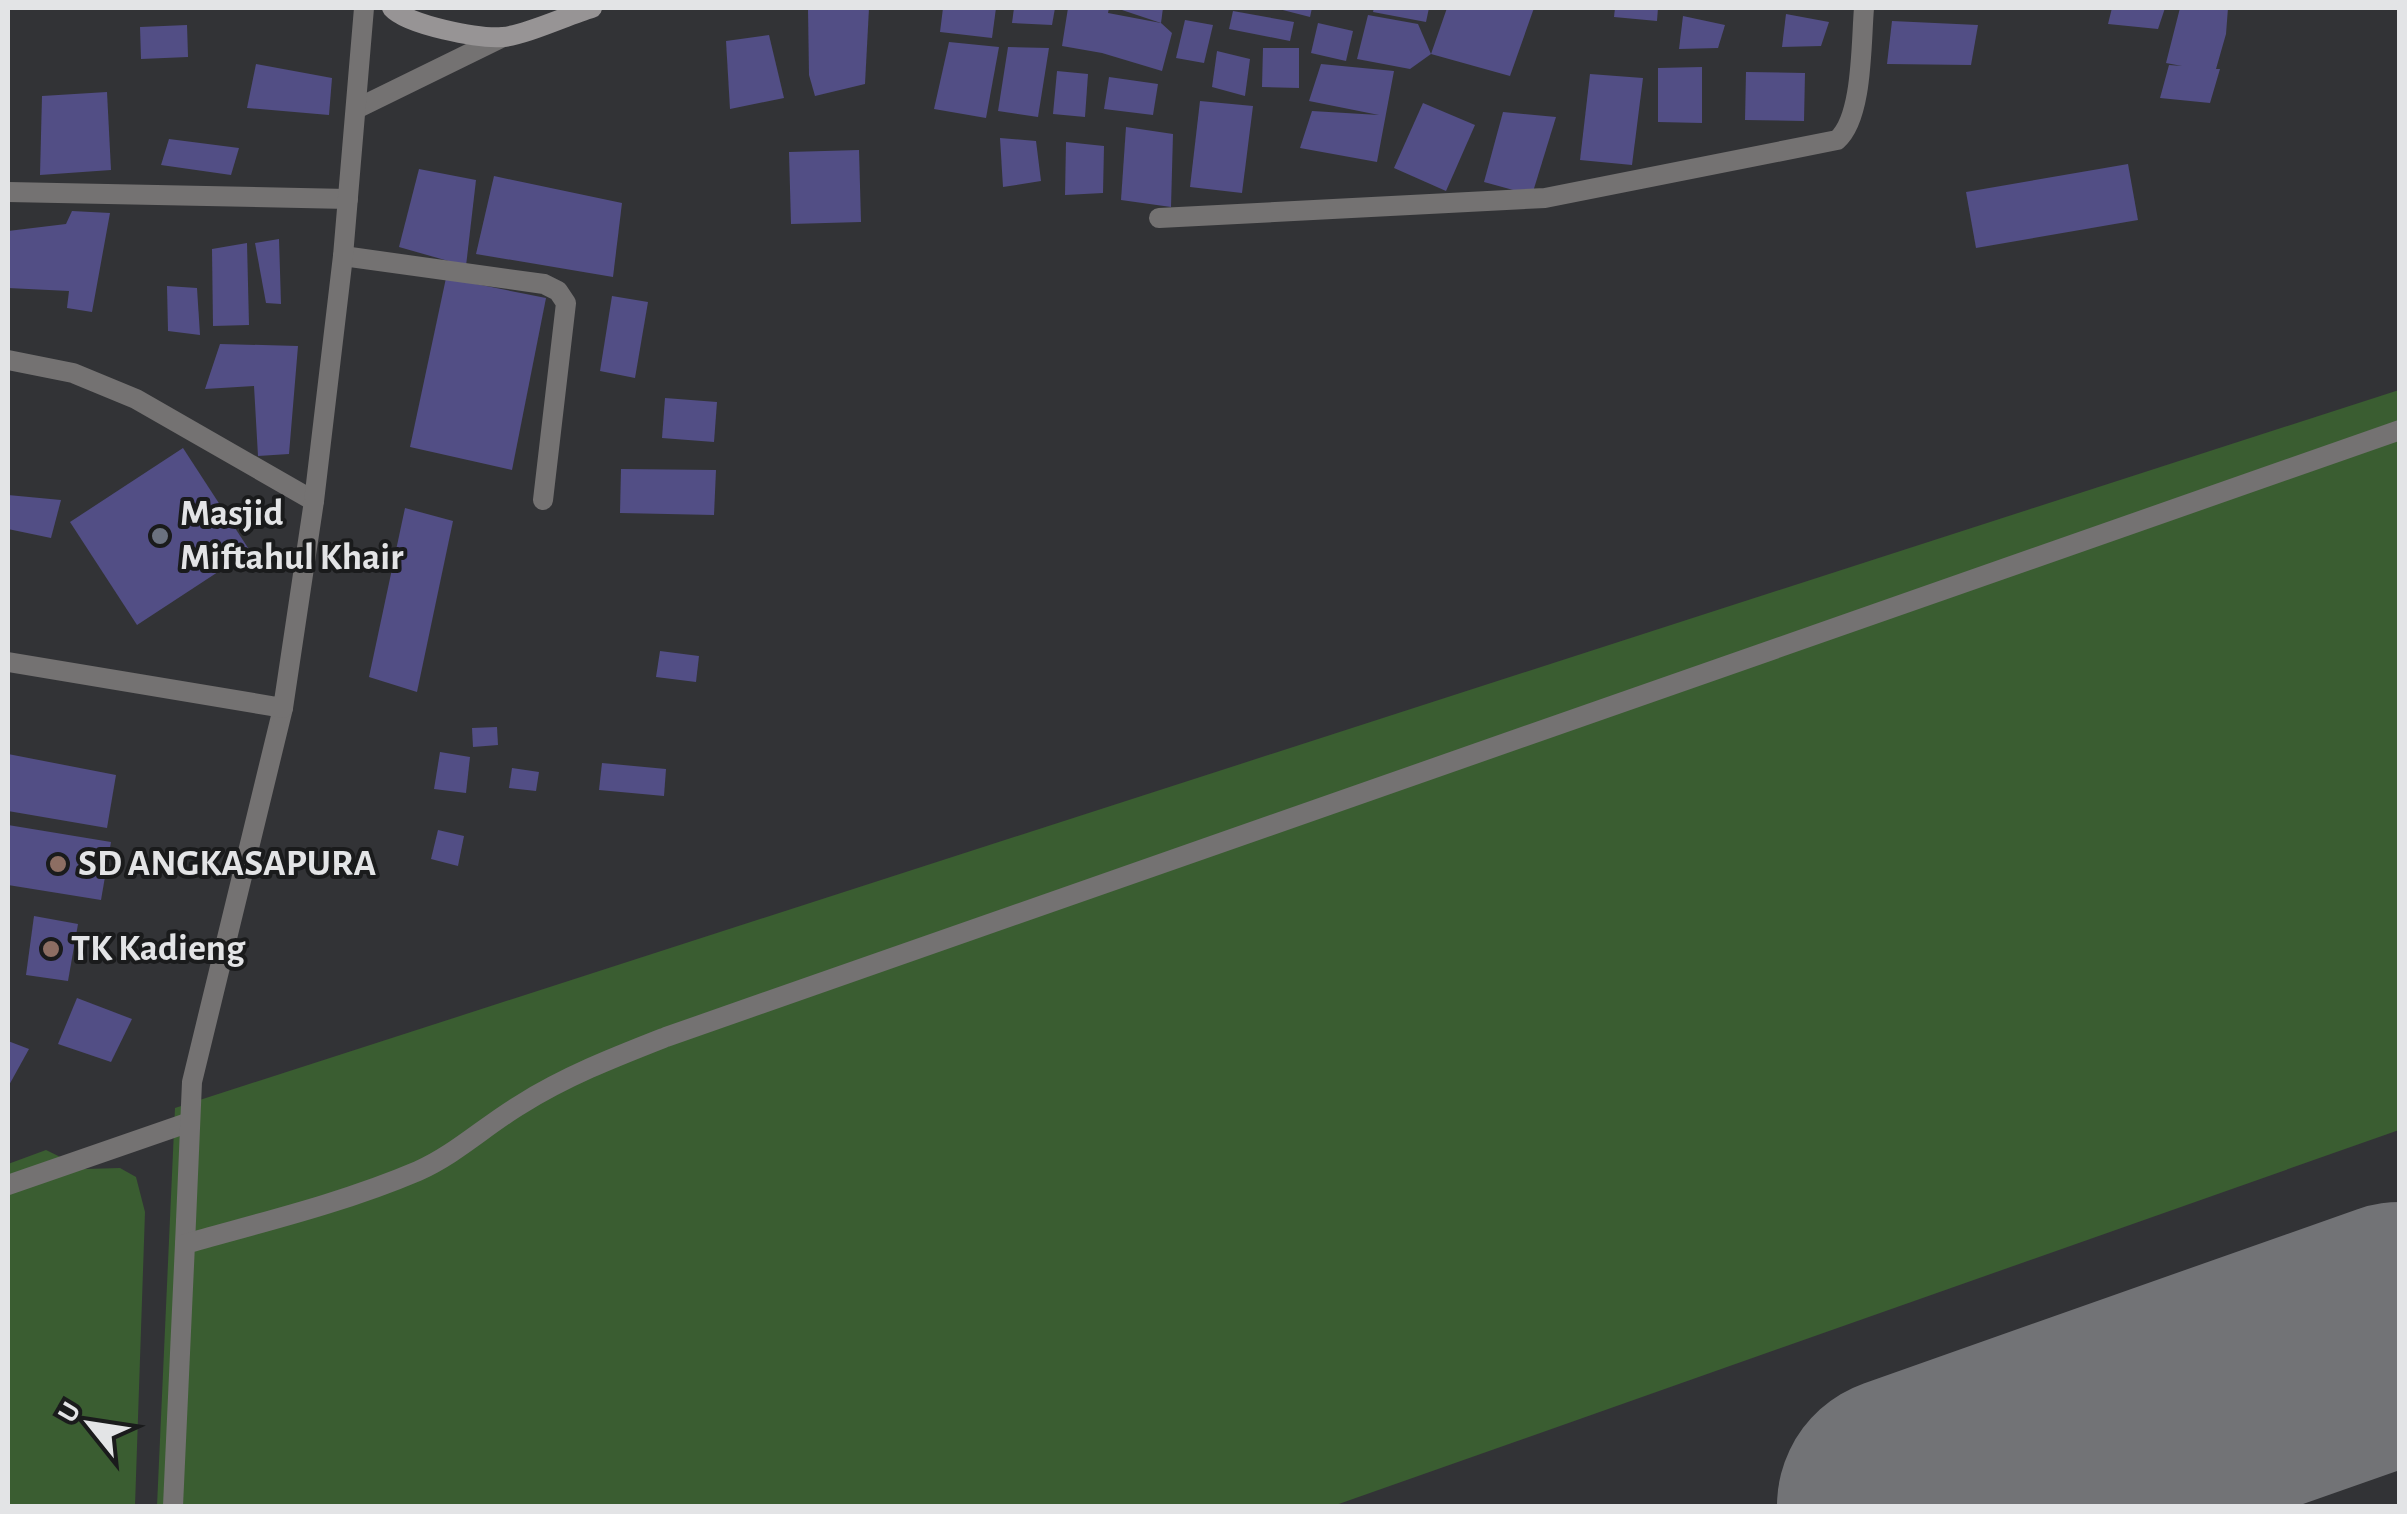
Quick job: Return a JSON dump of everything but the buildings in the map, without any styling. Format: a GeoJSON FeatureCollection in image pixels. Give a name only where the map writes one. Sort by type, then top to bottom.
{"type":"FeatureCollection","features":[{"type":"Feature","properties":{"kind":"main road"},"geometry":{"type":"LineString","coordinates":[[392,8],[414,22],[503,37],[592,8]]}},
{"type":"Feature","properties":{"kind":"street"},"geometry":{"type":"LineString","coordinates":[[173,1506],[192,1082],[284,708],[343,256],[364,8]]}},
{"type":"Feature","properties":{"kind":"street"},"geometry":{"type":"LineString","coordinates":[[1159,218],[1545,198],[1827,143],[1846,133],[1850,124],[1864,8]]}},
{"type":"Feature","properties":{"kind":"street"},"geometry":{"type":"LineString","coordinates":[[356,109],[503,37]]}},
{"type":"Feature","properties":{"kind":"street"},"geometry":{"type":"LineString","coordinates":[[8,192],[348,199]]}},
{"type":"Feature","properties":{"kind":"street"},"geometry":{"type":"LineString","coordinates":[[343,256],[544,284],[558,292],[566,304],[543,500]]}},
{"type":"Feature","properties":{"kind":"street"},"geometry":{"type":"LineString","coordinates":[[8,360],[73,373],[136,398],[314,501]]}},
{"type":"Feature","properties":{"kind":"street"},"geometry":{"type":"LineString","coordinates":[[184,1244],[349,1198],[421,1170],[573,1074],[666,1037],[2400,430]]}},
{"type":"Feature","properties":{"kind":"street"},"geometry":{"type":"LineString","coordinates":[[8,662],[284,708]]}},
{"type":"Feature","properties":{"kind":"street"},"geometry":{"type":"LineString","coordinates":[[8,1185],[190,1122]]}},
{"type":"Feature","properties":{"kind":"green space"},"geometry":{"type":"Polygon","coordinates":[[[2399,390],[2399,1130],[1333,1506],[157,1506],[175,1108],[2399,390]]]}},
{"type":"Feature","properties":{"kind":"green space"},"geometry":{"type":"Polygon","coordinates":[[[46,1150],[85,1169],[120,1168],[136,1177],[145,1212],[135,1506],[8,1506],[8,1164],[46,1150]]]}},
{"type":"Feature","properties":{"kind":"taxiway"},"geometry":{"type":"LineString","coordinates":[[1984,1506],[1999,1490],[2067,1450]]}},
{"type":"Feature","properties":{"kind":"runway"},"geometry":{"type":"LineString","coordinates":[[1907,1506],[2400,1332]]}},
{"type":"Feature","properties":{"kind":"place","name":"Masjid Miftahul Khair"},"geometry":{"type":"Point","coordinates":[160,536]}},
{"type":"Feature","properties":{"kind":"place","name":"SD ANGKASAPURA"},"geometry":{"type":"Point","coordinates":[58,864]}},
{"type":"Feature","properties":{"kind":"place","name":"TK Kadieng"},"geometry":{"type":"Point","coordinates":[51,949]}}]}
